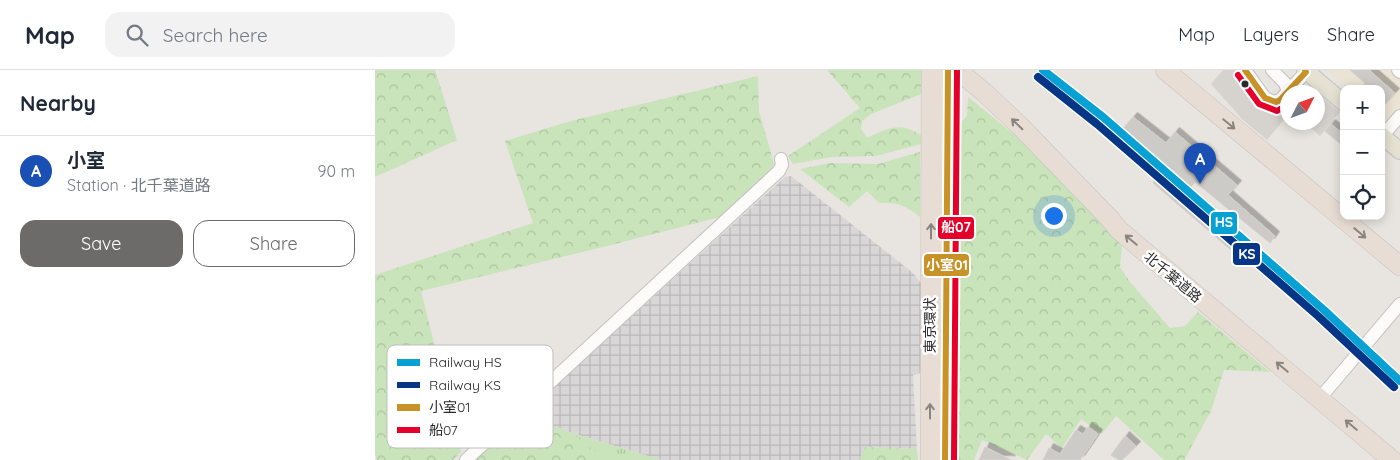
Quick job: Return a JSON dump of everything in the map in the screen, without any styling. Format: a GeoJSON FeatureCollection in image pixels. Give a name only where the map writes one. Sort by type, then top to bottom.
{"type":"FeatureCollection","features":[{"type":"Feature","properties":{"kind":"highway"},"geometry":{"type":"LineString","coordinates":[[1165,70],[1400,266]]}},
{"type":"Feature","properties":{"kind":"highway"},"geometry":{"type":"LineString","coordinates":[[1171,70],[1211,109]]}},
{"type":"Feature","properties":{"kind":"highway","name":"東京環状"},"geometry":{"type":"LineString","coordinates":[[937,72],[950,91],[947,148],[945,460]]}},
{"type":"Feature","properties":{"kind":"highway","name":"東京環状"},"geometry":{"type":"LineString","coordinates":[[930,460],[937,72]]}},
{"type":"Feature","properties":{"kind":"highway"},"geometry":{"type":"LineString","coordinates":[[950,91],[961,75]]}},
{"type":"Feature","properties":{"kind":"highway","name":"北千葉道路"},"geometry":{"type":"LineString","coordinates":[[961,75],[985,93],[1020,126],[1119,230],[1325,392],[1392,460]]}},
{"type":"Feature","properties":{"kind":"main road"},"geometry":{"type":"LineString","coordinates":[[1306,71],[1340,100]]}},
{"type":"Feature","properties":{"kind":"main road"},"geometry":{"type":"LineString","coordinates":[[1385,138],[1400,151]]}},
{"type":"Feature","properties":{"kind":"street"},"geometry":{"type":"LineString","coordinates":[[1245,70],[1260,92],[1271,102],[1280,99]]}},
{"type":"Feature","properties":{"kind":"street"},"geometry":{"type":"LineString","coordinates":[[1272,70],[1285,85]]}},
{"type":"Feature","properties":{"kind":"street"},"geometry":{"type":"LineString","coordinates":[[1293,85],[1306,71]]}},
{"type":"Feature","properties":{"kind":"street"},"geometry":{"type":"LineString","coordinates":[[1385,133],[1400,116]]}},
{"type":"Feature","properties":{"kind":"street"},"geometry":{"type":"LineString","coordinates":[[553,380],[779,171],[782,165],[781,159]]}},
{"type":"Feature","properties":{"kind":"street"},"geometry":{"type":"LineString","coordinates":[[1325,392],[1400,304]]}},
{"type":"Feature","properties":{"kind":"street"},"geometry":{"type":"LineString","coordinates":[[466,460],[479,448]]}},
{"type":"Feature","properties":{"kind":"shaded area"},"geometry":{"type":"Polygon","coordinates":[[[1223,70],[1239,70],[1255,101],[1268,111],[1273,112],[1280,108],[1280,124],[1267,140],[1243,120],[1211,84],[1223,70]]]}},
{"type":"Feature","properties":{"kind":"shaded area"},"geometry":{"type":"Polygon","coordinates":[[[1327,70],[1394,70],[1400,75],[1400,109],[1390,120],[1385,119],[1385,85],[1344,85],[1327,70]]]}},
{"type":"Feature","properties":{"kind":"shaded area"},"geometry":{"type":"Polygon","coordinates":[[[1325,100],[1340,112],[1325,130],[1325,100]]]}},
{"type":"Feature","properties":{"kind":"shaded area"},"geometry":{"type":"Polygon","coordinates":[[[1313,130],[1325,130],[1320,136],[1313,130]]]}},
{"type":"Feature","properties":{"kind":"shaded area"},"geometry":{"type":"Polygon","coordinates":[[[791,176],[913,273],[921,283],[922,373],[913,375],[917,449],[865,447],[859,460],[661,460],[553,426],[553,388],[785,177],[791,176]]]}},
{"type":"Feature","properties":{"kind":"green space"},"geometry":{"type":"Polygon","coordinates":[[[375,70],[435,70],[457,140],[375,177],[375,70]]]}},
{"type":"Feature","properties":{"kind":"green space"},"geometry":{"type":"Polygon","coordinates":[[[827,70],[921,70],[921,94],[871,114],[862,121],[861,129],[867,138],[888,129],[901,127],[922,136],[921,144],[876,156],[832,157],[793,164],[788,156],[860,108],[827,70]]]}},
{"type":"Feature","properties":{"kind":"green space"},"geometry":{"type":"Polygon","coordinates":[[[758,76],[759,111],[774,164],[772,169],[720,217],[421,291],[434,345],[387,345],[387,448],[460,448],[461,452],[453,460],[377,460],[375,454],[375,275],[533,223],[505,141],[571,121],[758,76]]]}},
{"type":"Feature","properties":{"kind":"green space"},"geometry":{"type":"Polygon","coordinates":[[[968,97],[1053,166],[1122,247],[1120,267],[1130,282],[1170,328],[1185,326],[1198,312],[1270,372],[1224,370],[1211,411],[1184,460],[1164,460],[1116,416],[1102,434],[1081,419],[1062,448],[1046,434],[1027,460],[982,440],[974,460],[956,460],[958,125],[967,116],[968,97]]]}},
{"type":"Feature","properties":{"kind":"green space"},"geometry":{"type":"Polygon","coordinates":[[[920,152],[920,217],[901,206],[891,203],[879,203],[867,191],[849,207],[800,169],[830,163],[878,164],[920,152]]]}},
{"type":"Feature","properties":{"kind":"green space"},"geometry":{"type":"Polygon","coordinates":[[[553,426],[569,432],[602,456],[601,460],[475,460],[488,448],[553,448],[553,426]]]}},
{"type":"Feature","properties":{"kind":"green space"},"geometry":{"type":"Polygon","coordinates":[[[569,432],[661,460],[601,460],[602,456],[569,432]]]}},
{"type":"Feature","properties":{"kind":"green space"},"geometry":{"type":"Polygon","coordinates":[[[865,447],[917,449],[918,460],[859,460],[865,447]]]}},
{"type":"Feature","properties":{"kind":"building"},"geometry":{"type":"Polygon","coordinates":[[[1350,70],[1369,70],[1395,93],[1385,104],[1385,85],[1363,85],[1365,83],[1350,70]]]}},
{"type":"Feature","properties":{"kind":"building"},"geometry":{"type":"Polygon","coordinates":[[[1133,117],[1166,143],[1175,132],[1237,185],[1228,195],[1275,236],[1270,243],[1194,181],[1185,192],[1257,256],[1253,261],[1235,247],[1231,250],[1153,183],[1155,178],[1112,142],[1133,117]]]}},
{"type":"Feature","properties":{"kind":"building"},"geometry":{"type":"Polygon","coordinates":[[[1331,124],[1340,132],[1340,144],[1325,131],[1331,124]]]}},
{"type":"Feature","properties":{"kind":"building"},"geometry":{"type":"Polygon","coordinates":[[[1088,427],[1098,434],[1080,460],[1043,460],[1049,448],[1060,454],[1076,430],[1083,434],[1088,427]]]}},
{"type":"Feature","properties":{"kind":"building"},"geometry":{"type":"Polygon","coordinates":[[[1125,436],[1136,446],[1122,460],[1119,460],[1111,455],[1125,436]]]}},
{"type":"Feature","properties":{"kind":"building"},"geometry":{"type":"Polygon","coordinates":[[[985,447],[1011,460],[979,460],[985,447]]]}},
{"type":"Feature","properties":{"kind":"rail line","name":"HS"},"geometry":{"type":"LineString","coordinates":[[1043,70],[1103,117],[1324,310],[1400,381]]}},
{"type":"Feature","properties":{"kind":"rail line","name":"KS"},"geometry":{"type":"LineString","coordinates":[[1038,77],[1097,124],[1318,316],[1394,387]]}},
{"type":"Feature","properties":{"kind":"transit line","name":"小室01"},"geometry":{"type":"LineString","coordinates":[[945,460],[948,70]]}},
{"type":"Feature","properties":{"kind":"transit line","name":"船07"},"geometry":{"type":"LineString","coordinates":[[954,460],[957,70]]}},
{"type":"Feature","properties":{"kind":"transit line","name":"小室01"},"geometry":{"type":"LineString","coordinates":[[1245,70],[1265,98],[1276,102],[1306,72],[1305,70]]}},
{"type":"Feature","properties":{"kind":"transit line","name":"船07"},"geometry":{"type":"LineString","coordinates":[[1238,75],[1259,104],[1277,111],[1280,109]]}},
{"type":"Feature","properties":{"kind":"place","name":"小室"},"geometry":{"type":"Point","coordinates":[1200,184]}}]}
